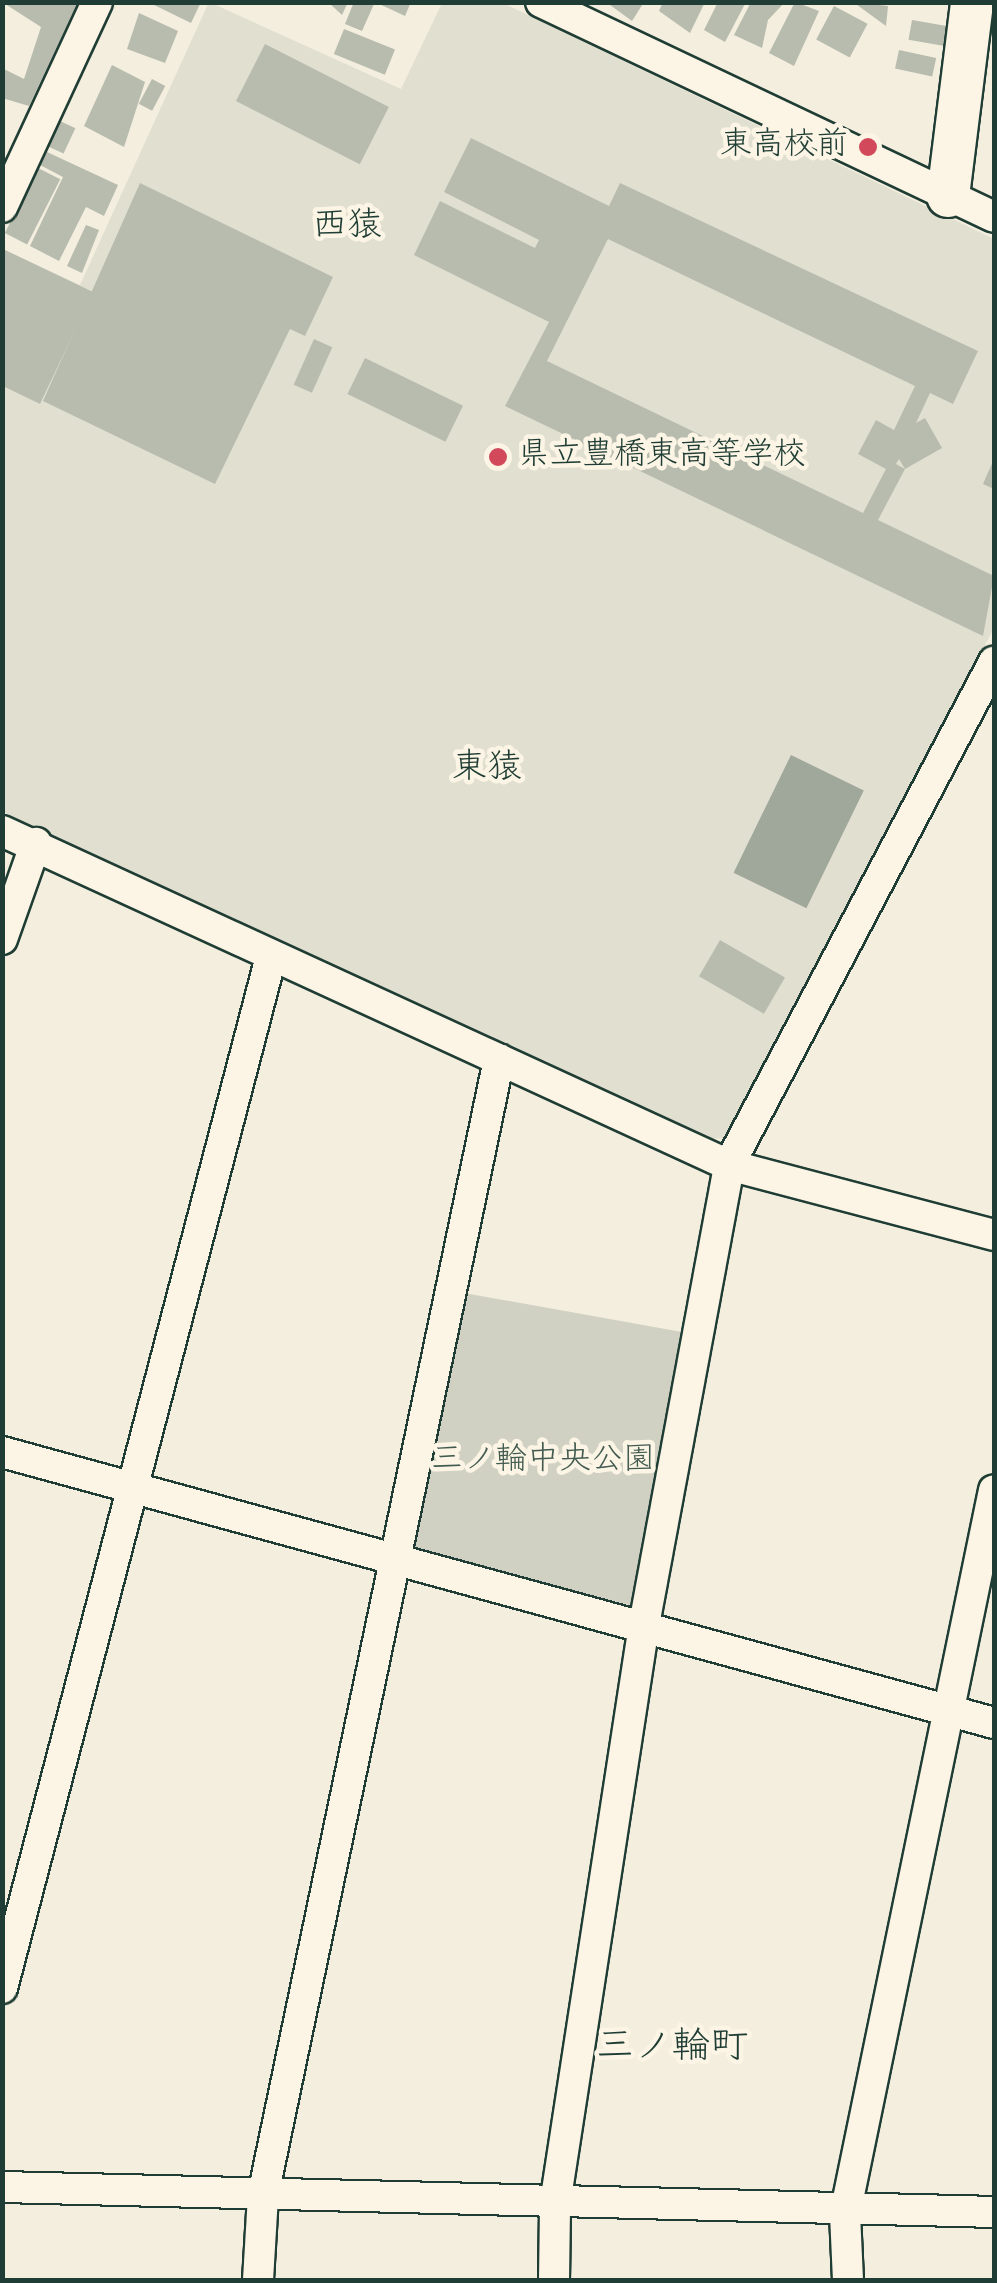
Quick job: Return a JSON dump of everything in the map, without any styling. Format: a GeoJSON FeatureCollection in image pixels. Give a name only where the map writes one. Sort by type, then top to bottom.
{"type":"FeatureCollection","features":[{"type":"Feature","properties":{"kind":"street"},"geometry":{"type":"LineString","coordinates":[[2,207],[97,2]]}},
{"type":"Feature","properties":{"kind":"street"},"geometry":{"type":"LineString","coordinates":[[540,2],[994,217]]}},
{"type":"Feature","properties":{"kind":"street"},"geometry":{"type":"LineString","coordinates":[[948,196],[972,2]]}},
{"type":"Feature","properties":{"kind":"street"},"geometry":{"type":"LineString","coordinates":[[554,2280],[554,2204],[644,1625],[729,1165],[994,662]]}},
{"type":"Feature","properties":{"kind":"street"},"geometry":{"type":"LineString","coordinates":[[2,832],[36,843],[270,957],[729,1165],[994,1235]]}},
{"type":"Feature","properties":{"kind":"street"},"geometry":{"type":"LineString","coordinates":[[2,940],[36,843]]}},
{"type":"Feature","properties":{"kind":"street"},"geometry":{"type":"LineString","coordinates":[[2,1988],[129,1486],[270,957]]}},
{"type":"Feature","properties":{"kind":"street"},"geometry":{"type":"LineString","coordinates":[[258,2280],[264,2195],[499,1060]]}},
{"type":"Feature","properties":{"kind":"street"},"geometry":{"type":"LineString","coordinates":[[2,1452],[396,1556],[994,1722]]}},
{"type":"Feature","properties":{"kind":"street"},"geometry":{"type":"LineString","coordinates":[[848,2280],[846,2214],[954,1712],[994,1490]]}},
{"type":"Feature","properties":{"kind":"street"},"geometry":{"type":"LineString","coordinates":[[2,2187],[846,2214],[994,2212]]}},
{"type":"Feature","properties":{"kind":"shaded area","name":"県立豊橋東高等学校"},"geometry":{"type":"Polygon","coordinates":[[[209,2],[401,89],[442,3],[503,3],[994,239],[994,628],[727,1138],[702,1139],[3,812],[2,249],[80,285],[209,2]]]}},
{"type":"Feature","properties":{"kind":"shaded area"},"geometry":{"type":"Polygon","coordinates":[[[791,755],[864,791],[806,908],[734,873],[791,755]]]}},
{"type":"Feature","properties":{"kind":"green space","name":"三ノ輪中央公園"},"geometry":{"type":"Polygon","coordinates":[[[464,1293],[682,1332],[638,1595],[629,1605],[421,1552],[408,1541],[464,1293]]]}},
{"type":"Feature","properties":{"kind":"building"},"geometry":{"type":"Polygon","coordinates":[[[2,2],[78,2],[29,106],[2,98],[2,68],[24,79],[41,27],[2,2]]]}},
{"type":"Feature","properties":{"kind":"building"},"geometry":{"type":"Polygon","coordinates":[[[148,2],[201,2],[191,23],[148,2]]]}},
{"type":"Feature","properties":{"kind":"building"},"geometry":{"type":"Polygon","coordinates":[[[328,2],[348,2],[342,15],[328,2]]]}},
{"type":"Feature","properties":{"kind":"building"},"geometry":{"type":"Polygon","coordinates":[[[354,2],[374,4],[362,31],[345,24],[354,2]]]}},
{"type":"Feature","properties":{"kind":"building"},"geometry":{"type":"Polygon","coordinates":[[[375,2],[411,2],[405,16],[375,2]]]}},
{"type":"Feature","properties":{"kind":"building"},"geometry":{"type":"Polygon","coordinates":[[[606,2],[644,2],[632,21],[606,2]]]}},
{"type":"Feature","properties":{"kind":"building"},"geometry":{"type":"Polygon","coordinates":[[[663,2],[705,2],[690,33],[659,11],[663,2]]]}},
{"type":"Feature","properties":{"kind":"building"},"geometry":{"type":"Polygon","coordinates":[[[718,2],[746,2],[725,42],[704,30],[718,2]]]}},
{"type":"Feature","properties":{"kind":"building"},"geometry":{"type":"Polygon","coordinates":[[[751,2],[785,2],[768,20],[762,48],[734,35],[751,2]]]}},
{"type":"Feature","properties":{"kind":"building"},"geometry":{"type":"Polygon","coordinates":[[[795,2],[819,11],[794,66],[769,53],[795,2]]]}},
{"type":"Feature","properties":{"kind":"building"},"geometry":{"type":"Polygon","coordinates":[[[853,2],[888,6],[886,26],[853,2]]]}},
{"type":"Feature","properties":{"kind":"building"},"geometry":{"type":"Polygon","coordinates":[[[834,6],[868,24],[850,57],[816,40],[834,6]]]}},
{"type":"Feature","properties":{"kind":"building"},"geometry":{"type":"Polygon","coordinates":[[[139,13],[178,31],[165,63],[127,49],[139,13]]]}},
{"type":"Feature","properties":{"kind":"building"},"geometry":{"type":"Polygon","coordinates":[[[912,20],[952,27],[949,47],[909,40],[912,20]]]}},
{"type":"Feature","properties":{"kind":"building"},"geometry":{"type":"Polygon","coordinates":[[[344,29],[395,50],[385,75],[334,54],[344,29]]]}},
{"type":"Feature","properties":{"kind":"building"},"geometry":{"type":"Polygon","coordinates":[[[265,44],[389,107],[360,164],[236,101],[265,44]]]}},
{"type":"Feature","properties":{"kind":"building"},"geometry":{"type":"Polygon","coordinates":[[[899,50],[936,58],[932,76],[895,69],[899,50]]]}},
{"type":"Feature","properties":{"kind":"building"},"geometry":{"type":"Polygon","coordinates":[[[112,65],[145,82],[124,147],[84,126],[112,65]]]}},
{"type":"Feature","properties":{"kind":"building"},"geometry":{"type":"Polygon","coordinates":[[[152,79],[165,86],[152,111],[139,104],[152,79]]]}},
{"type":"Feature","properties":{"kind":"building"},"geometry":{"type":"Polygon","coordinates":[[[60,121],[75,128],[64,154],[48,146],[60,121]]]}},
{"type":"Feature","properties":{"kind":"building"},"geometry":{"type":"Polygon","coordinates":[[[471,138],[609,206],[620,183],[978,351],[953,404],[930,393],[916,423],[925,418],[942,448],[905,469],[878,520],[994,576],[983,636],[505,406],[549,322],[414,255],[440,201],[535,248],[539,240],[444,192],[471,138]],[[608,239],[547,361],[863,513],[886,469],[858,454],[876,420],[894,430],[915,386],[608,239]]]}},
{"type":"Feature","properties":{"kind":"building"},"geometry":{"type":"Polygon","coordinates":[[[47,152],[118,185],[104,216],[86,207],[59,261],[30,246],[63,177],[40,165],[47,152]]]}},
{"type":"Feature","properties":{"kind":"building"},"geometry":{"type":"Polygon","coordinates":[[[38,168],[60,179],[27,244],[5,233],[38,168]]]}},
{"type":"Feature","properties":{"kind":"building"},"geometry":{"type":"Polygon","coordinates":[[[140,183],[333,277],[305,336],[290,329],[215,484],[43,401],[140,183]]]}},
{"type":"Feature","properties":{"kind":"building"},"geometry":{"type":"Polygon","coordinates":[[[86,225],[99,230],[82,273],[67,266],[86,225]]]}},
{"type":"Feature","properties":{"kind":"building"},"geometry":{"type":"Polygon","coordinates":[[[3,249],[93,292],[40,404],[3,386],[3,249]]]}},
{"type":"Feature","properties":{"kind":"building"},"geometry":{"type":"Polygon","coordinates":[[[314,339],[332,347],[312,393],[294,385],[314,339]]]}},
{"type":"Feature","properties":{"kind":"building"},"geometry":{"type":"Polygon","coordinates":[[[365,358],[463,406],[445,442],[347,394],[365,358]]]}},
{"type":"Feature","properties":{"kind":"building"},"geometry":{"type":"Polygon","coordinates":[[[994,459],[994,489],[983,484],[994,459]]]}},
{"type":"Feature","properties":{"kind":"building"},"geometry":{"type":"Polygon","coordinates":[[[720,940],[785,977],[764,1014],[699,976],[720,940]]]}},
{"type":"Feature","properties":{"kind":"place","name":"東高校前"},"geometry":{"type":"Point","coordinates":[868,147]}},
{"type":"Feature","properties":{"kind":"place","name":"県立豊橋東高等学校"},"geometry":{"type":"Point","coordinates":[498,457]}},
{"type":"Feature","properties":{"kind":"district","name":"西猿"},"geometry":{"type":"Point","coordinates":[347,229]}},
{"type":"Feature","properties":{"kind":"district","name":"東猿"},"geometry":{"type":"Point","coordinates":[487,771]}},
{"type":"Feature","properties":{"kind":"district","name":"三ノ輪町"},"geometry":{"type":"Point","coordinates":[672,2051]}}]}
